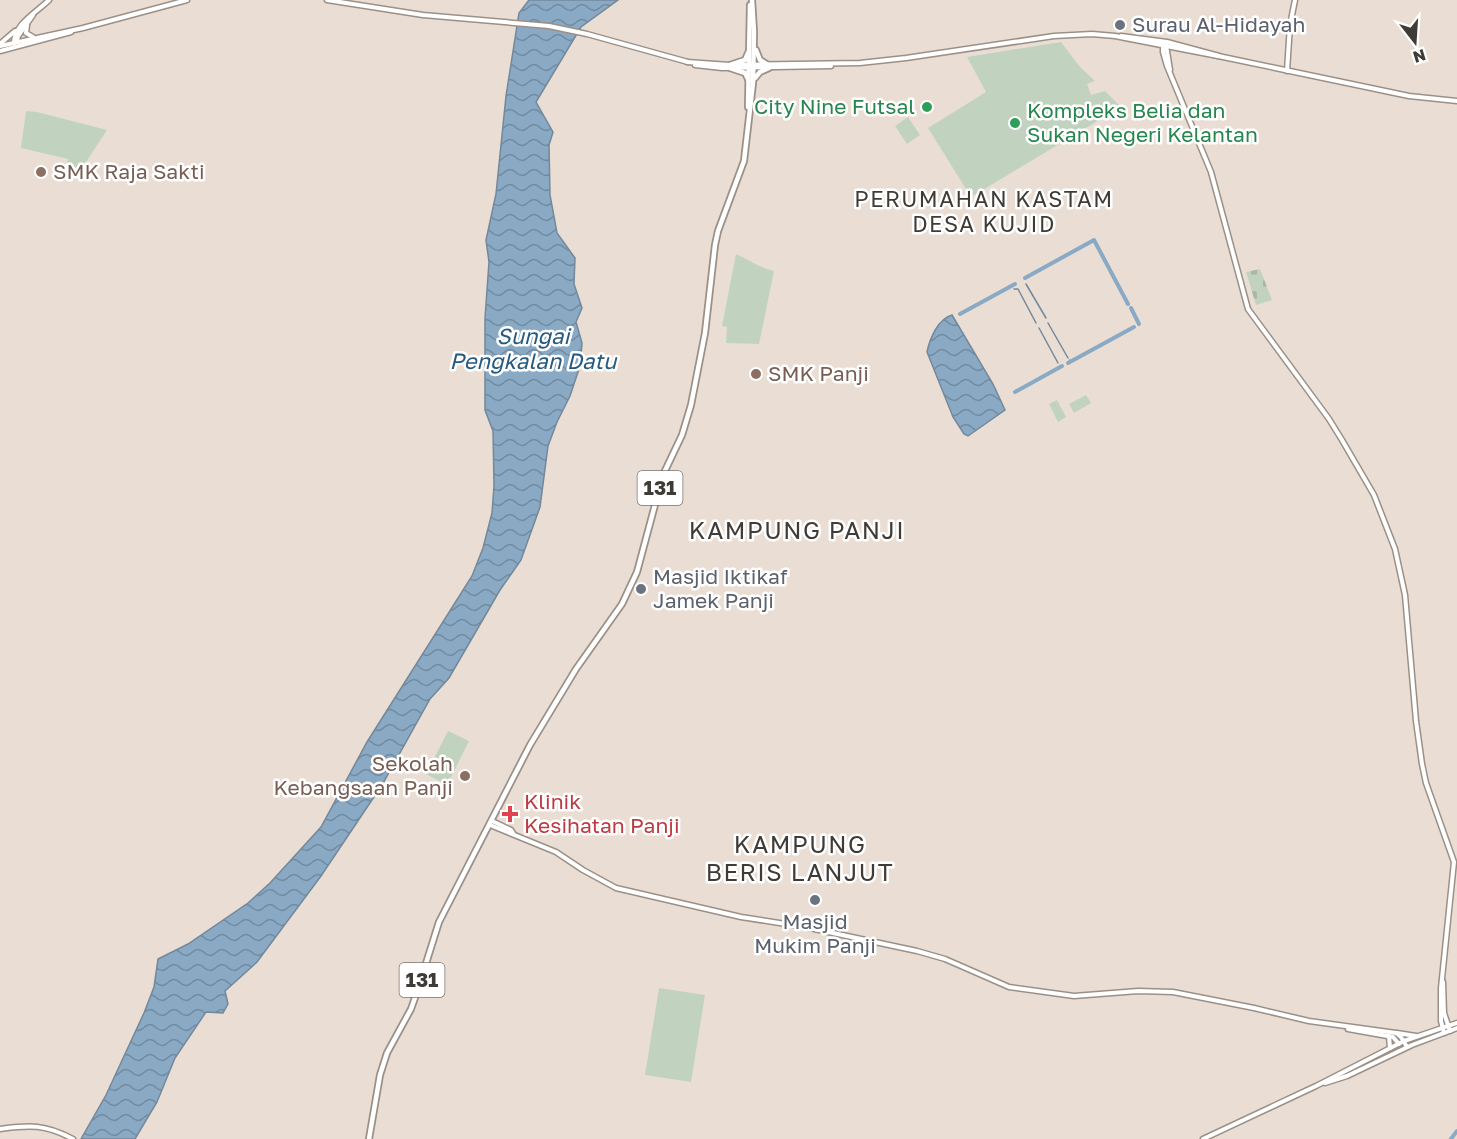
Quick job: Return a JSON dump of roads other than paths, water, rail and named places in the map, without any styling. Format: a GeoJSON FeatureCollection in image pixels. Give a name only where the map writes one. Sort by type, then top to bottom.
{"type":"FeatureCollection","features":[{"type":"Feature","properties":{"kind":"main road"},"geometry":{"type":"LineString","coordinates":[[0,45],[50,0]]}},
{"type":"Feature","properties":{"kind":"main road"},"geometry":{"type":"LineString","coordinates":[[0,45],[16,44],[83,28],[187,0]]}},
{"type":"Feature","properties":{"kind":"main road"},"geometry":{"type":"LineString","coordinates":[[327,0],[423,15],[549,26],[588,34],[687,62],[730,67],[838,64],[906,58],[1065,34],[1115,36],[1211,52],[1223,57],[1409,96],[1457,101]]}},
{"type":"Feature","properties":{"kind":"main road","name":"131"},"geometry":{"type":"LineString","coordinates":[[369,1139],[378,1082],[387,1053],[417,992],[439,922],[530,746],[576,669],[622,604],[637,572],[663,475],[682,435],[691,405],[705,333],[718,231],[742,171],[751,84],[752,0]]}},
{"type":"Feature","properties":{"kind":"main road"},"geometry":{"type":"LineString","coordinates":[[1287,71],[1290,25],[1295,0]]}},
{"type":"Feature","properties":{"kind":"main road"},"geometry":{"type":"LineString","coordinates":[[16,44],[18,36],[34,15]]}},
{"type":"Feature","properties":{"kind":"main road"},"geometry":{"type":"LineString","coordinates":[[28,24],[27,35],[37,37]]}},
{"type":"Feature","properties":{"kind":"main road"},"geometry":{"type":"LineString","coordinates":[[16,44],[19,28]]}},
{"type":"Feature","properties":{"kind":"main road"},"geometry":{"type":"LineString","coordinates":[[0,51],[37,37],[83,28]]}},
{"type":"Feature","properties":{"kind":"main road"},"geometry":{"type":"LineString","coordinates":[[730,67],[745,60],[752,43]]}},
{"type":"Feature","properties":{"kind":"main road"},"geometry":{"type":"LineString","coordinates":[[752,43],[760,60],[769,66]]}},
{"type":"Feature","properties":{"kind":"main road"},"geometry":{"type":"LineString","coordinates":[[1165,44],[1167,66],[1211,172],[1248,309],[1342,440],[1378,503],[1395,549],[1406,595],[1416,720],[1422,764],[1426,783],[1454,862],[1441,988],[1444,1033]]}},
{"type":"Feature","properties":{"kind":"main road"},"geometry":{"type":"LineString","coordinates":[[730,67],[745,73],[751,84],[760,72],[769,66]]}},
{"type":"Feature","properties":{"kind":"main road"},"geometry":{"type":"LineString","coordinates":[[491,823],[556,852],[616,888],[690,907],[917,951],[945,959],[1009,987],[1074,996],[1138,991],[1173,992],[1389,1036],[1402,1042]]}},
{"type":"Feature","properties":{"kind":"main road"},"geometry":{"type":"LineString","coordinates":[[1442,981],[1444,1013],[1450,1031]]}},
{"type":"Feature","properties":{"kind":"main road"},"geometry":{"type":"LineString","coordinates":[[1203,1139],[1316,1086],[1402,1042],[1457,1023]]}},
{"type":"Feature","properties":{"kind":"main road"},"geometry":{"type":"LineString","coordinates":[[1342,1026],[1416,1036]]}},
{"type":"Feature","properties":{"kind":"main road"},"geometry":{"type":"LineString","coordinates":[[1316,1086],[1347,1076],[1404,1048],[1457,1028]]}},
{"type":"Feature","properties":{"kind":"main road"},"geometry":{"type":"LineString","coordinates":[[1396,1033],[1404,1048]]}},
{"type":"Feature","properties":{"kind":"main road"},"geometry":{"type":"LineString","coordinates":[[1389,1036],[1390,1048]]}},
{"type":"Feature","properties":{"kind":"main road"},"geometry":{"type":"LineString","coordinates":[[0,1129],[39,1126],[60,1132],[73,1139]]}},
{"type":"Feature","properties":{"kind":"water","name":"Sungai Pengkalan Datu"},"geometry":{"type":"Polygon","coordinates":[[[529,0],[618,0],[581,27],[536,102],[553,132],[549,145],[550,195],[557,233],[575,258],[574,284],[582,308],[576,322],[582,343],[580,366],[570,396],[548,446],[540,507],[521,560],[500,590],[449,678],[430,699],[382,785],[321,876],[257,962],[225,991],[228,1004],[223,1013],[206,1012],[175,1058],[157,1102],[135,1139],[81,1139],[106,1095],[144,1013],[154,987],[158,959],[188,944],[248,903],[270,883],[321,827],[367,742],[472,576],[483,548],[492,513],[494,486],[493,431],[485,410],[485,318],[489,262],[486,240],[496,194],[506,96],[519,13],[529,0]]]}},
{"type":"Feature","properties":{"kind":"water"},"geometry":{"type":"Polygon","coordinates":[[[952,315],[993,384],[1005,410],[968,436],[964,434],[953,417],[927,352],[939,325],[952,315]]]}},
{"type":"Feature","properties":{"kind":"waterway"},"geometry":{"type":"LineString","coordinates":[[1025,278],[1094,240],[1128,304]]}},
{"type":"Feature","properties":{"kind":"waterway"},"geometry":{"type":"LineString","coordinates":[[960,314],[1015,284]]}},
{"type":"Feature","properties":{"kind":"waterway"},"geometry":{"type":"LineString","coordinates":[[1026,284],[1046,318]]}},
{"type":"Feature","properties":{"kind":"waterway"},"geometry":{"type":"LineString","coordinates":[[1014,289],[1018,289],[1036,323]]}},
{"type":"Feature","properties":{"kind":"waterway"},"geometry":{"type":"LineString","coordinates":[[1131,308],[1139,324]]}},
{"type":"Feature","properties":{"kind":"waterway"},"geometry":{"type":"LineString","coordinates":[[1048,323],[1068,358]]}},
{"type":"Feature","properties":{"kind":"waterway"},"geometry":{"type":"LineString","coordinates":[[1068,363],[1134,327]]}},
{"type":"Feature","properties":{"kind":"waterway"},"geometry":{"type":"LineString","coordinates":[[1039,328],[1058,363]]}},
{"type":"Feature","properties":{"kind":"waterway"},"geometry":{"type":"LineString","coordinates":[[1015,392],[1062,366]]}},
{"type":"Feature","properties":{"kind":"waterway"},"geometry":{"type":"LineString","coordinates":[[1451,1139],[1457,1131]]}},
{"type":"Feature","properties":{"kind":"place","name":"Surau Al-Hidayah"},"geometry":{"type":"Point","coordinates":[1120,25]}},
{"type":"Feature","properties":{"kind":"place","name":"City Nine Futsal"},"geometry":{"type":"Point","coordinates":[927,107]}},
{"type":"Feature","properties":{"kind":"place","name":"Kompleks Belia dan Sukan Negeri Kelantan"},"geometry":{"type":"Point","coordinates":[1015,123]}},
{"type":"Feature","properties":{"kind":"place","name":"SMK Raja Sakti"},"geometry":{"type":"Point","coordinates":[41,172]}},
{"type":"Feature","properties":{"kind":"place","name":"SMK Panji"},"geometry":{"type":"Point","coordinates":[756,374]}},
{"type":"Feature","properties":{"kind":"place","name":"Masjid Iktikaf Jamek Panji"},"geometry":{"type":"Point","coordinates":[641,589]}},
{"type":"Feature","properties":{"kind":"place","name":"Sekolah Kebangsaan Panji"},"geometry":{"type":"Point","coordinates":[465,776]}},
{"type":"Feature","properties":{"kind":"place","name":"Klinik Kesihatan Panji"},"geometry":{"type":"Point","coordinates":[510,814]}},
{"type":"Feature","properties":{"kind":"place","name":"Masjid Mukim Panji"},"geometry":{"type":"Point","coordinates":[815,900]}},
{"type":"Feature","properties":{"kind":"district","name":"PERUMAHAN KASTAM DESA KUJID"},"geometry":{"type":"Point","coordinates":[984,212]}},
{"type":"Feature","properties":{"kind":"district","name":"KAMPUNG PANJI"},"geometry":{"type":"Point","coordinates":[797,531]}},
{"type":"Feature","properties":{"kind":"district","name":"KAMPUNG BERIS LANJUT"},"geometry":{"type":"Point","coordinates":[800,859]}}]}
